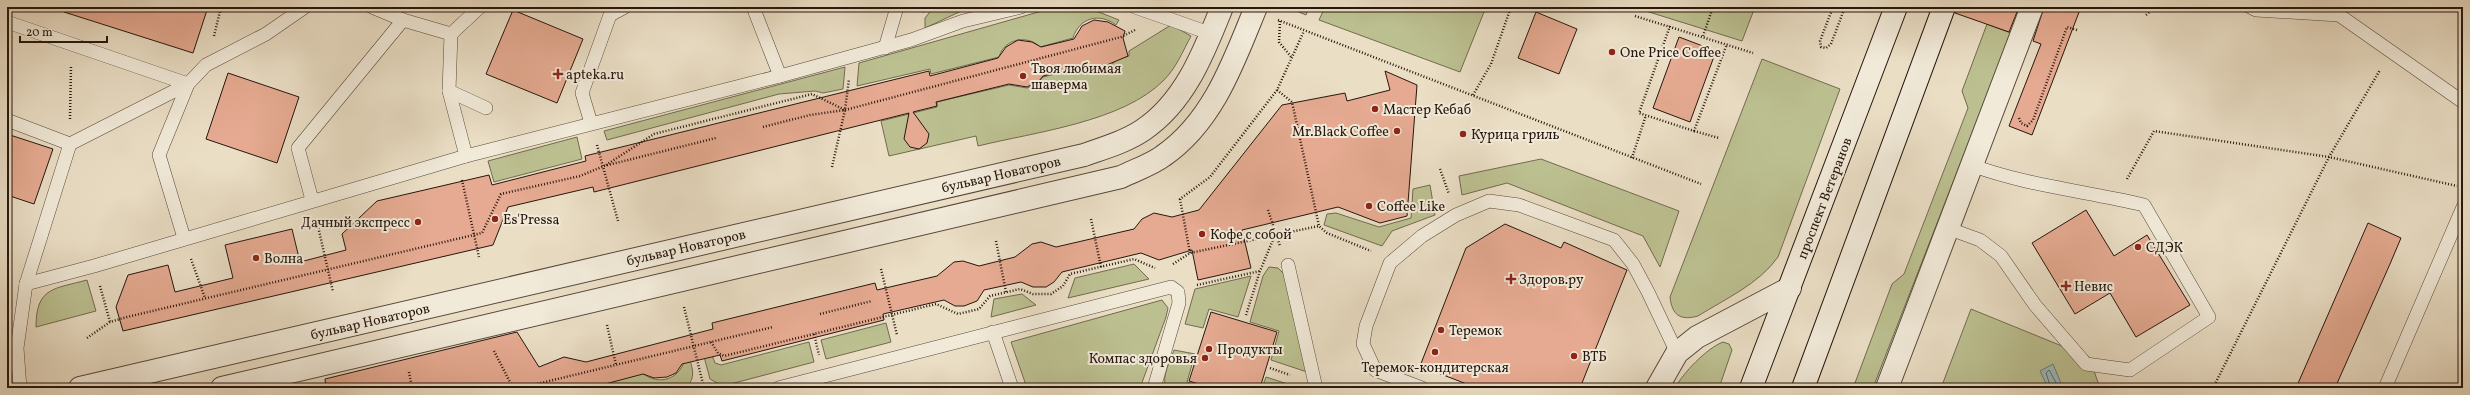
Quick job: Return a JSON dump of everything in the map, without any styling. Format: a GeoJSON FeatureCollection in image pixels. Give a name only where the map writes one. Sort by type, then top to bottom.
{"type":"FeatureCollection","features":[{"type":"Feature","properties":{"kind":"street","name":"бульвар Новаторов"},"geometry":{"type":"LineString","coordinates":[[80,388],[1084,155],[1116,144],[1143,130],[1167,110],[1187,85],[1212,34],[1222,7]]}},
{"type":"Feature","properties":{"kind":"street","name":"проспект Ветеранов"},"geometry":{"type":"LineString","coordinates":[[1751,388],[1896,7]]}},
{"type":"Feature","properties":{"kind":"street"},"geometry":{"type":"LineString","coordinates":[[1803,388],[1944,7]]}},
{"type":"Feature","properties":{"kind":"street"},"geometry":{"type":"LineString","coordinates":[[1887,388],[2032,7]]}},
{"type":"Feature","properties":{"kind":"street"},"geometry":{"type":"LineString","coordinates":[[222,388],[1121,177],[1162,156],[1189,133],[1215,99],[1236,57],[1264,12]]}},
{"type":"Feature","properties":{"kind":"street"},"geometry":{"type":"LineString","coordinates":[[1657,388],[1677,353],[1697,338],[1790,288]]}},
{"type":"Feature","properties":{"kind":"lane"},"geometry":{"type":"LineString","coordinates":[[20,388],[17,348],[26,284],[70,144],[188,84],[206,65],[266,34],[305,7]]}},
{"type":"Feature","properties":{"kind":"lane"},"geometry":{"type":"LineString","coordinates":[[372,7],[403,20],[451,34]]}},
{"type":"Feature","properties":{"kind":"lane"},"geometry":{"type":"LineString","coordinates":[[462,157],[449,91],[451,34],[480,7]]}},
{"type":"Feature","properties":{"kind":"lane"},"geometry":{"type":"LineString","coordinates":[[591,123],[582,93],[610,15],[625,7]]}},
{"type":"Feature","properties":{"kind":"lane"},"geometry":{"type":"LineString","coordinates":[[753,7],[780,76]]}},
{"type":"Feature","properties":{"kind":"lane"},"geometry":{"type":"LineString","coordinates":[[885,48],[897,7]]}},
{"type":"Feature","properties":{"kind":"lane"},"geometry":{"type":"LineString","coordinates":[[26,284],[94,266],[312,200],[462,157],[780,76],[852,55],[885,48],[963,21],[1021,7]]}},
{"type":"Feature","properties":{"kind":"lane"},"geometry":{"type":"LineString","coordinates":[[1135,7],[1212,34]]}},
{"type":"Feature","properties":{"kind":"lane"},"geometry":{"type":"LineString","coordinates":[[2250,7],[2256,10],[2342,11],[2390,52],[2463,102]]}},
{"type":"Feature","properties":{"kind":"lane"},"geometry":{"type":"LineString","coordinates":[[312,200],[298,148],[403,20]]}},
{"type":"Feature","properties":{"kind":"lane"},"geometry":{"type":"LineString","coordinates":[[7,22],[188,84]]}},
{"type":"Feature","properties":{"kind":"lane"},"geometry":{"type":"LineString","coordinates":[[184,238],[159,155],[188,84]]}},
{"type":"Feature","properties":{"kind":"lane"},"geometry":{"type":"LineString","coordinates":[[449,91],[486,108]]}},
{"type":"Feature","properties":{"kind":"lane"},"geometry":{"type":"LineString","coordinates":[[7,120],[70,144]]}},
{"type":"Feature","properties":{"kind":"lane"},"geometry":{"type":"LineString","coordinates":[[1947,228],[1980,240],[2001,256],[2035,305],[2086,364],[2130,370],[2209,317],[2144,205],[2117,198],[2039,186],[2005,178],[1971,165]]}},
{"type":"Feature","properties":{"kind":"lane"},"geometry":{"type":"LineString","coordinates":[[1422,388],[1375,370],[1363,344],[1366,326],[1390,264],[1422,236],[1456,215],[1489,201],[1519,205],[1614,240],[1633,264],[1677,353]]}},
{"type":"Feature","properties":{"kind":"lane"},"geometry":{"type":"LineString","coordinates":[[2384,388],[2463,207]]}},
{"type":"Feature","properties":{"kind":"lane"},"geometry":{"type":"LineString","coordinates":[[1288,265],[1316,388]]}},
{"type":"Feature","properties":{"kind":"lane"},"geometry":{"type":"LineString","coordinates":[[778,388],[993,332],[1174,290],[1179,303],[1154,388]]}},
{"type":"Feature","properties":{"kind":"lane"},"geometry":{"type":"LineString","coordinates":[[993,332],[1012,388]]}},
{"type":"Feature","properties":{"kind":"path"},"geometry":{"type":"LineString","coordinates":[[1472,95],[1491,64],[1511,7]]}},
{"type":"Feature","properties":{"kind":"path"},"geometry":{"type":"LineString","coordinates":[[1703,36],[1713,7]]}},
{"type":"Feature","properties":{"kind":"path"},"geometry":{"type":"LineString","coordinates":[[1833,7],[1820,41],[1821,47],[1826,48],[1831,44],[1846,7]]}},
{"type":"Feature","properties":{"kind":"path"},"geometry":{"type":"LineString","coordinates":[[2146,15],[2155,7]]}},
{"type":"Feature","properties":{"kind":"path"},"geometry":{"type":"LineString","coordinates":[[1264,12],[1304,31],[1701,184]]}},
{"type":"Feature","properties":{"kind":"path"},"geometry":{"type":"LineString","coordinates":[[1636,16],[1703,36],[1752,53]]}},
{"type":"Feature","properties":{"kind":"path"},"geometry":{"type":"LineString","coordinates":[[1280,20],[1279,42],[1292,58]]}},
{"type":"Feature","properties":{"kind":"path"},"geometry":{"type":"LineString","coordinates":[[1670,26],[1639,112],[1719,138]]}},
{"type":"Feature","properties":{"kind":"path"},"geometry":{"type":"LineString","coordinates":[[2022,111],[2019,118],[2021,123],[2027,126],[2033,120],[2067,27],[2077,30]]}},
{"type":"Feature","properties":{"kind":"path"},"geometry":{"type":"LineString","coordinates":[[763,127],[810,115],[845,110],[1121,37],[1138,29]]}},
{"type":"Feature","properties":{"kind":"path"},"geometry":{"type":"LineString","coordinates":[[1190,253],[1180,199],[1210,177],[1277,90],[1304,31]]}},
{"type":"Feature","properties":{"kind":"path"},"geometry":{"type":"LineString","coordinates":[[70,144],[71,44]]}},
{"type":"Feature","properties":{"kind":"path"},"geometry":{"type":"LineString","coordinates":[[1694,131],[1727,44]]}},
{"type":"Feature","properties":{"kind":"path"},"geometry":{"type":"LineString","coordinates":[[2213,388],[2329,157],[2390,52]]}},
{"type":"Feature","properties":{"kind":"path"},"geometry":{"type":"LineString","coordinates":[[832,167],[845,110],[852,55]]}},
{"type":"Feature","properties":{"kind":"path"},"geometry":{"type":"LineString","coordinates":[[1277,90],[1292,102],[1319,226],[1327,233],[1374,252],[1390,264]]}},
{"type":"Feature","properties":{"kind":"path"},"geometry":{"type":"LineString","coordinates":[[604,166],[654,134],[812,94],[845,110]]}},
{"type":"Feature","properties":{"kind":"path"},"geometry":{"type":"LineString","coordinates":[[1632,158],[1646,115]]}},
{"type":"Feature","properties":{"kind":"path"},"geometry":{"type":"LineString","coordinates":[[591,123],[618,221]]}},
{"type":"Feature","properties":{"kind":"path"},"geometry":{"type":"LineString","coordinates":[[2117,198],[2154,131],[2329,157],[2463,188]]}},
{"type":"Feature","properties":{"kind":"path"},"geometry":{"type":"LineString","coordinates":[[87,338],[110,322],[205,298],[474,235],[482,232],[501,194],[580,176],[604,166],[716,138]]}},
{"type":"Feature","properties":{"kind":"path"},"geometry":{"type":"LineString","coordinates":[[462,157],[474,235],[479,257]]}},
{"type":"Feature","properties":{"kind":"path"},"geometry":{"type":"LineString","coordinates":[[1440,169],[1456,215]]}},
{"type":"Feature","properties":{"kind":"path"},"geometry":{"type":"LineString","coordinates":[[312,200],[333,292]]}},
{"type":"Feature","properties":{"kind":"path"},"geometry":{"type":"LineString","coordinates":[[1268,210],[1275,235],[1288,265]]}},
{"type":"Feature","properties":{"kind":"path"},"geometry":{"type":"LineString","coordinates":[[1091,219],[1101,267]]}},
{"type":"Feature","properties":{"kind":"path"},"geometry":{"type":"LineString","coordinates":[[711,342],[718,353],[724,356],[936,304],[958,314],[980,309],[990,296],[1006,292],[1020,289],[1033,294],[1050,294],[1063,286],[1070,274],[1134,259],[1156,269],[1180,262],[1190,253],[1319,226]]}},
{"type":"Feature","properties":{"kind":"path"},"geometry":{"type":"LineString","coordinates":[[1246,315],[1260,271],[1275,235]]}},
{"type":"Feature","properties":{"kind":"path"},"geometry":{"type":"LineString","coordinates":[[184,238],[205,298]]}},
{"type":"Feature","properties":{"kind":"path"},"geometry":{"type":"LineString","coordinates":[[996,241],[1006,292]]}},
{"type":"Feature","properties":{"kind":"path"},"geometry":{"type":"LineString","coordinates":[[94,266],[110,322]]}},
{"type":"Feature","properties":{"kind":"path"},"geometry":{"type":"LineString","coordinates":[[1167,266],[1174,290],[1260,271]]}},
{"type":"Feature","properties":{"kind":"path"},"geometry":{"type":"LineString","coordinates":[[881,269],[902,355]]}},
{"type":"Feature","properties":{"kind":"path"},"geometry":{"type":"LineString","coordinates":[[820,314],[872,301]]}},
{"type":"Feature","properties":{"kind":"path"},"geometry":{"type":"LineString","coordinates":[[684,307],[704,388]]}},
{"type":"Feature","properties":{"kind":"path"},"geometry":{"type":"LineString","coordinates":[[607,325],[616,364]]}},
{"type":"Feature","properties":{"kind":"path"},"geometry":{"type":"LineString","coordinates":[[520,388],[693,345],[773,327]]}},
{"type":"Feature","properties":{"kind":"path"},"geometry":{"type":"LineString","coordinates":[[494,351],[513,388]]}},
{"type":"Feature","properties":{"kind":"path"},"geometry":{"type":"LineString","coordinates":[[409,372],[412,388]]}},
{"type":"Feature","properties":{"kind":"green space"},"geometry":{"type":"Polygon","coordinates":[[[934,7],[970,7],[925,28],[925,18],[934,7]]]}},
{"type":"Feature","properties":{"kind":"green space"},"geometry":{"type":"Polygon","coordinates":[[[1056,7],[1086,7],[1119,20],[1116,25],[1103,19],[1090,19],[1080,26],[1073,38],[1040,47],[1029,41],[1016,40],[1006,46],[999,57],[931,74],[930,69],[857,86],[859,63],[1056,7]]]}},
{"type":"Feature","properties":{"kind":"green space"},"geometry":{"type":"Polygon","coordinates":[[[1287,7],[1309,7],[1306,15],[1287,7]]]}},
{"type":"Feature","properties":{"kind":"green space"},"geometry":{"type":"Polygon","coordinates":[[[1325,7],[1486,7],[1460,72],[1319,20],[1325,7]]]}},
{"type":"Feature","properties":{"kind":"green space"},"geometry":{"type":"Polygon","coordinates":[[[1633,7],[1755,7],[1742,41],[1633,7]]]}},
{"type":"Feature","properties":{"kind":"green space"},"geometry":{"type":"Polygon","coordinates":[[[1987,24],[2011,33],[1873,388],[1855,383],[1892,284],[1904,274],[1968,108],[1962,91],[1987,24]]]}},
{"type":"Feature","properties":{"kind":"green space"},"geometry":{"type":"Polygon","coordinates":[[[1171,25],[1191,36],[1179,59],[1164,80],[1147,94],[1126,106],[1077,124],[978,146],[976,136],[889,156],[881,121],[937,107],[937,102],[1009,85],[1027,88],[1037,84],[1043,77],[1088,66],[1101,69],[1117,60],[1129,56],[1129,51],[1171,25]]]}},
{"type":"Feature","properties":{"kind":"green space"},"geometry":{"type":"Polygon","coordinates":[[[1762,59],[1840,89],[1778,257],[1770,267],[1741,290],[1698,316],[1686,318],[1682,317],[1675,312],[1670,297],[1762,59]]]}},
{"type":"Feature","properties":{"kind":"green space"},"geometry":{"type":"Polygon","coordinates":[[[845,67],[843,89],[823,93],[815,91],[779,94],[607,140],[604,131],[845,67]]]}},
{"type":"Feature","properties":{"kind":"green space"},"geometry":{"type":"Polygon","coordinates":[[[577,137],[582,159],[494,182],[488,161],[577,137]]]}},
{"type":"Feature","properties":{"kind":"green space"},"geometry":{"type":"Polygon","coordinates":[[[1541,159],[1679,211],[1660,267],[1643,236],[1507,183],[1462,195],[1459,176],[1541,159]]]}},
{"type":"Feature","properties":{"kind":"green space"},"geometry":{"type":"Polygon","coordinates":[[[1430,185],[1435,215],[1392,231],[1382,246],[1324,225],[1327,214],[1336,213],[1379,227],[1411,218],[1413,189],[1430,185]]]}},
{"type":"Feature","properties":{"kind":"green space"},"geometry":{"type":"Polygon","coordinates":[[[1134,264],[1149,279],[1068,298],[1075,278],[1134,264]]]}},
{"type":"Feature","properties":{"kind":"green space"},"geometry":{"type":"Polygon","coordinates":[[[1269,267],[1278,268],[1284,274],[1307,372],[1271,360],[1279,331],[1250,322],[1263,276],[1269,267]]]}},
{"type":"Feature","properties":{"kind":"green space"},"geometry":{"type":"Polygon","coordinates":[[[1251,276],[1238,317],[1209,309],[1203,328],[1185,324],[1195,289],[1251,276]]]}},
{"type":"Feature","properties":{"kind":"green space"},"geometry":{"type":"Polygon","coordinates":[[[87,280],[96,311],[36,327],[39,304],[43,297],[56,288],[87,280]]]}},
{"type":"Feature","properties":{"kind":"green space"},"geometry":{"type":"Polygon","coordinates":[[[1022,294],[1036,305],[991,317],[994,299],[1022,294]]]}},
{"type":"Feature","properties":{"kind":"green space"},"geometry":{"type":"Polygon","coordinates":[[[1162,300],[1168,308],[1166,317],[1140,388],[1027,388],[1011,342],[1162,300]]]}},
{"type":"Feature","properties":{"kind":"green space"},"geometry":{"type":"Polygon","coordinates":[[[1971,309],[2089,357],[2100,388],[1941,388],[1971,309]]]}},
{"type":"Feature","properties":{"kind":"green space"},"geometry":{"type":"Polygon","coordinates":[[[886,323],[891,342],[826,359],[821,340],[886,323]]]}},
{"type":"Feature","properties":{"kind":"green space"},"geometry":{"type":"Polygon","coordinates":[[[809,342],[814,362],[723,386],[710,379],[703,353],[710,350],[715,363],[721,365],[809,342]]]}},
{"type":"Feature","properties":{"kind":"green space"},"geometry":{"type":"Polygon","coordinates":[[[1723,342],[1729,344],[1732,350],[1719,388],[1675,388],[1684,375],[1703,355],[1723,342]]]}},
{"type":"Feature","properties":{"kind":"green space"},"geometry":{"type":"Polygon","coordinates":[[[1174,350],[1195,354],[1187,382],[1208,388],[1167,388],[1165,384],[1165,374],[1174,350]]]}},
{"type":"Feature","properties":{"kind":"green space"},"geometry":{"type":"Polygon","coordinates":[[[689,355],[693,373],[691,381],[685,388],[591,388],[593,384],[641,372],[650,378],[660,380],[670,378],[679,371],[689,355]]]}},
{"type":"Feature","properties":{"kind":"green space"},"geometry":{"type":"Polygon","coordinates":[[[1266,377],[1300,388],[1262,388],[1266,377]]]}},
{"type":"Feature","properties":{"kind":"water"},"geometry":{"type":"Polygon","coordinates":[[[2053,364],[2063,388],[2048,388],[2040,371],[2053,364]]]}},
{"type":"Feature","properties":{"kind":"building"},"geometry":{"type":"Polygon","coordinates":[[[64,7],[208,7],[193,53],[64,12],[64,7]]]}},
{"type":"Feature","properties":{"kind":"building"},"geometry":{"type":"Polygon","coordinates":[[[1956,7],[2019,7],[2009,32],[1955,13],[1956,7]]]}},
{"type":"Feature","properties":{"kind":"building"},"geometry":{"type":"Polygon","coordinates":[[[2044,7],[2081,7],[2032,135],[2009,126],[2041,44],[2033,41],[2044,7]]]}},
{"type":"Feature","properties":{"kind":"building"},"geometry":{"type":"Polygon","coordinates":[[[513,10],[583,39],[557,103],[486,74],[513,10]]]}},
{"type":"Feature","properties":{"kind":"building"},"geometry":{"type":"Polygon","coordinates":[[[1536,12],[1577,29],[1559,74],[1518,58],[1536,12]]]}},
{"type":"Feature","properties":{"kind":"building"},"geometry":{"type":"Polygon","coordinates":[[[1094,20],[1108,22],[1125,31],[1123,38],[1128,56],[1102,67],[1088,65],[1043,76],[1039,81],[1027,87],[1009,84],[936,102],[937,106],[913,112],[929,134],[927,143],[919,149],[910,147],[904,139],[909,113],[594,192],[593,187],[508,207],[493,245],[123,331],[116,307],[128,275],[168,265],[175,292],[233,278],[225,245],[292,229],[300,262],[346,250],[342,234],[377,201],[489,175],[492,185],[586,161],[585,156],[929,71],[930,76],[998,58],[1006,47],[1018,40],[1032,42],[1041,47],[1074,39],[1082,26],[1094,20]]]}},
{"type":"Feature","properties":{"kind":"building"},"geometry":{"type":"Polygon","coordinates":[[[1679,37],[1716,51],[1690,122],[1653,108],[1679,37]]]}},
{"type":"Feature","properties":{"kind":"building"},"geometry":{"type":"Polygon","coordinates":[[[1385,71],[1417,85],[1407,216],[1380,223],[1338,207],[1242,230],[1251,268],[1198,280],[1192,250],[1159,260],[1141,253],[1062,272],[1054,282],[1046,287],[1033,287],[1021,282],[984,290],[977,301],[964,306],[955,306],[944,300],[883,314],[884,320],[722,361],[720,355],[682,364],[676,373],[667,377],[654,378],[643,374],[590,388],[326,388],[325,379],[517,332],[539,367],[564,357],[586,362],[713,329],[712,323],[875,283],[877,290],[937,276],[954,262],[963,261],[979,266],[1015,257],[1032,244],[1041,242],[1056,247],[1134,229],[1142,219],[1154,213],[1172,217],[1199,210],[1282,105],[1345,93],[1347,101],[1390,90],[1385,71]]]}},
{"type":"Feature","properties":{"kind":"building"},"geometry":{"type":"Polygon","coordinates":[[[228,73],[299,97],[277,163],[206,139],[228,73]]]}},
{"type":"Feature","properties":{"kind":"building"},"geometry":{"type":"Polygon","coordinates":[[[7,134],[53,149],[34,204],[7,195],[7,134]]]}},
{"type":"Feature","properties":{"kind":"building"},"geometry":{"type":"Polygon","coordinates":[[[2086,210],[2114,256],[2147,235],[2190,305],[2136,337],[2110,293],[2075,314],[2032,243],[2086,210]]]}},
{"type":"Feature","properties":{"kind":"building"},"geometry":{"type":"Polygon","coordinates":[[[2368,223],[2401,238],[2390,264],[2335,388],[2296,388],[2368,223]]]}},
{"type":"Feature","properties":{"kind":"building"},"geometry":{"type":"Polygon","coordinates":[[[1505,224],[1561,248],[1564,242],[1627,270],[1580,388],[1477,388],[1420,366],[1466,248],[1505,224]]]}},
{"type":"Feature","properties":{"kind":"building"},"geometry":{"type":"Polygon","coordinates":[[[1211,312],[1277,332],[1260,388],[1212,388],[1189,381],[1211,312]]]}},
{"type":"Feature","properties":{"kind":"place","name":"One Price Coffee"},"geometry":{"type":"Point","coordinates":[1612,52]}},
{"type":"Feature","properties":{"kind":"place","name":"apteka.ru"},"geometry":{"type":"Point","coordinates":[558,74]}},
{"type":"Feature","properties":{"kind":"place","name":"Твоя любимая шаверма"},"geometry":{"type":"Point","coordinates":[1023,76]}},
{"type":"Feature","properties":{"kind":"place","name":"Мастер Кебаб"},"geometry":{"type":"Point","coordinates":[1375,109]}},
{"type":"Feature","properties":{"kind":"place","name":"Mr.Black Coffee"},"geometry":{"type":"Point","coordinates":[1397,131]}},
{"type":"Feature","properties":{"kind":"place","name":"Курица гриль"},"geometry":{"type":"Point","coordinates":[1463,134]}},
{"type":"Feature","properties":{"kind":"place","name":"Coffee Like"},"geometry":{"type":"Point","coordinates":[1369,206]}},
{"type":"Feature","properties":{"kind":"place","name":"Es'Pressa"},"geometry":{"type":"Point","coordinates":[495,219]}},
{"type":"Feature","properties":{"kind":"place","name":"Дачный экспресс"},"geometry":{"type":"Point","coordinates":[418,222]}},
{"type":"Feature","properties":{"kind":"place","name":"Кофе с собой"},"geometry":{"type":"Point","coordinates":[1202,234]}},
{"type":"Feature","properties":{"kind":"place","name":"СДЭК"},"geometry":{"type":"Point","coordinates":[2138,247]}},
{"type":"Feature","properties":{"kind":"place","name":"Волна"},"geometry":{"type":"Point","coordinates":[256,258]}},
{"type":"Feature","properties":{"kind":"place","name":"Здоров.ру"},"geometry":{"type":"Point","coordinates":[1511,279]}},
{"type":"Feature","properties":{"kind":"place","name":"Невис"},"geometry":{"type":"Point","coordinates":[2066,286]}},
{"type":"Feature","properties":{"kind":"place","name":"Теремок"},"geometry":{"type":"Point","coordinates":[1441,330]}},
{"type":"Feature","properties":{"kind":"place","name":"Продукты"},"geometry":{"type":"Point","coordinates":[1209,349]}},
{"type":"Feature","properties":{"kind":"place","name":"Теремок-кондитерская"},"geometry":{"type":"Point","coordinates":[1435,352]}},
{"type":"Feature","properties":{"kind":"place","name":"ВТБ"},"geometry":{"type":"Point","coordinates":[1574,356]}},
{"type":"Feature","properties":{"kind":"place","name":"Компас здоровья"},"geometry":{"type":"Point","coordinates":[1205,358]}}]}
